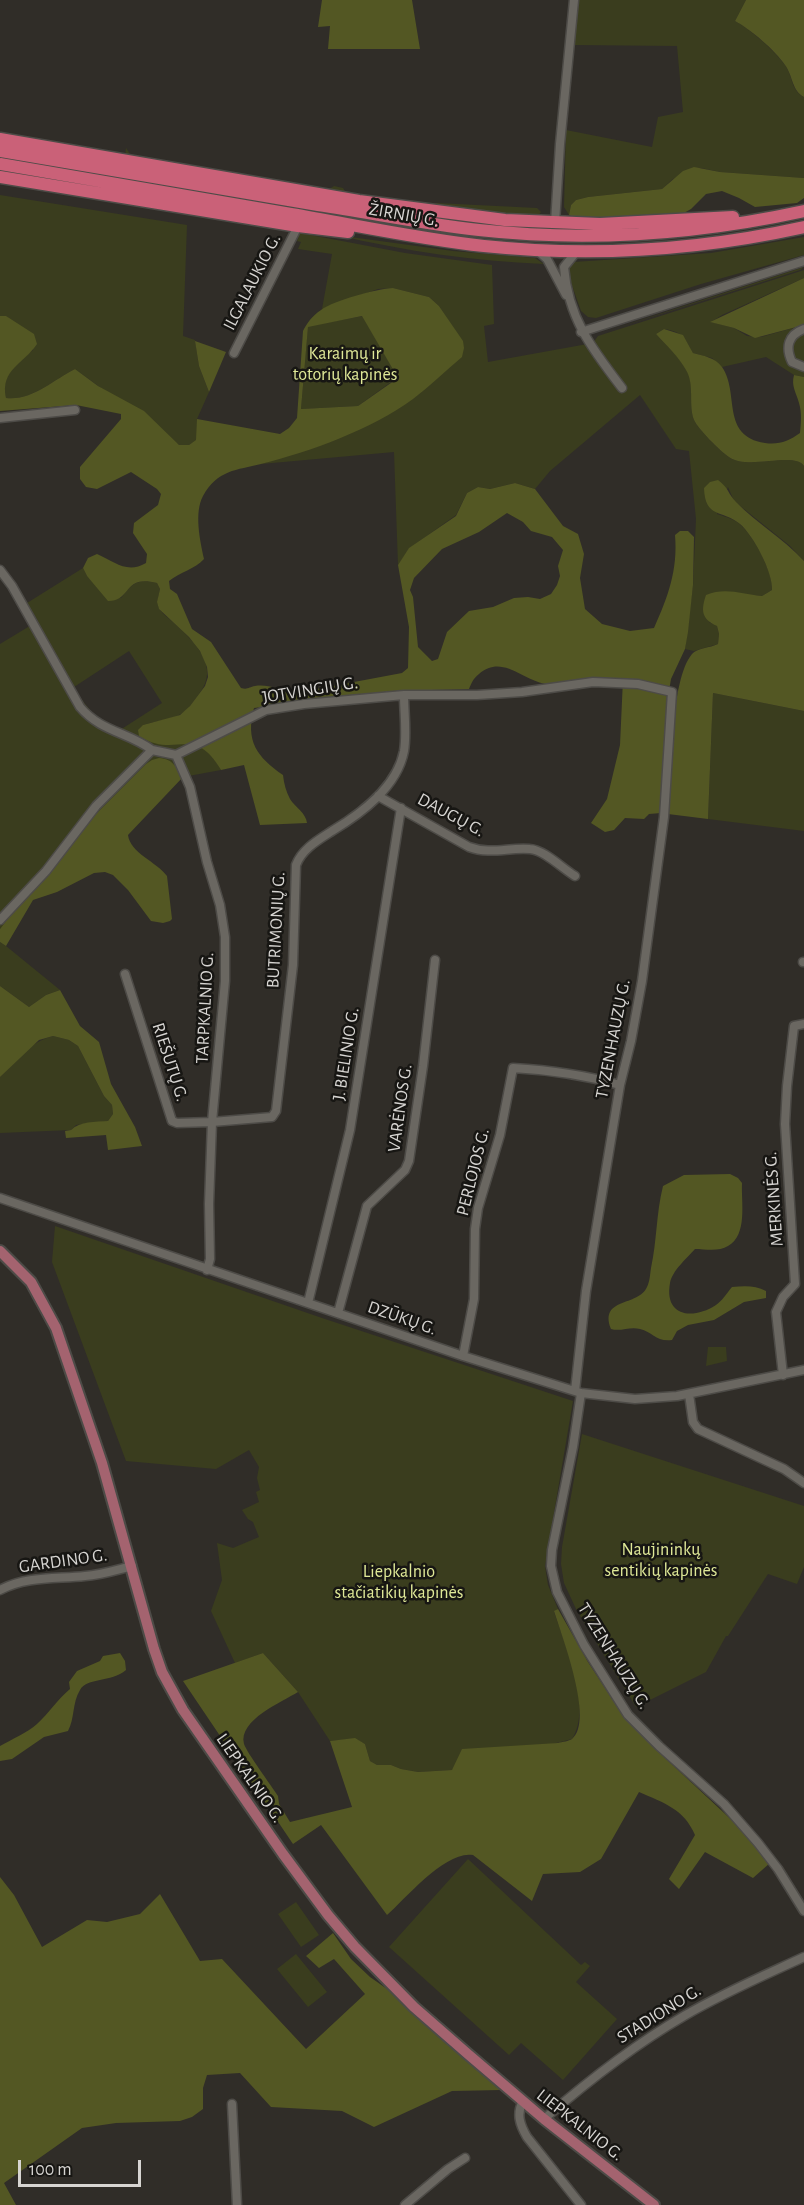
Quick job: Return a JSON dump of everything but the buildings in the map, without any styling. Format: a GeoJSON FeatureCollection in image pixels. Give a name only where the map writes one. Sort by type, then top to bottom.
{"type":"FeatureCollection","features":[{"type":"Feature","properties":{"kind":"highway"},"geometry":{"type":"LineString","coordinates":[[0,139],[359,201],[474,217],[608,224],[782,216]]}},
{"type":"Feature","properties":{"kind":"highway","name":"ŽIRNIŲ G."},"geometry":{"type":"LineString","coordinates":[[0,151],[424,223],[490,231],[554,235],[639,234],[711,227],[804,211]]}},
{"type":"Feature","properties":{"kind":"highway","name":"ŽIRNIŲ G."},"geometry":{"type":"LineString","coordinates":[[0,164],[421,237],[537,250],[642,249],[694,245],[804,226]]}},
{"type":"Feature","properties":{"kind":"highway"},"geometry":{"type":"LineString","coordinates":[[0,177],[298,226],[370,235],[421,237]]}},
{"type":"Feature","properties":{"kind":"main road","name":"LIEPKALNIO G."},"geometry":{"type":"LineString","coordinates":[[0,1251],[31,1282],[56,1328],[90,1424],[154,1649],[183,1710],[321,1906],[384,1978],[544,2119],[654,2205]]}},
{"type":"Feature","properties":{"kind":"street"},"geometry":{"type":"LineString","coordinates":[[555,223],[574,0]]}},
{"type":"Feature","properties":{"kind":"street","name":"ILGALAUKIO G."},"geometry":{"type":"LineString","coordinates":[[234,353],[298,226]]}},
{"type":"Feature","properties":{"kind":"street"},"geometry":{"type":"LineString","coordinates":[[537,250],[547,259],[570,301],[581,332],[622,388]]}},
{"type":"Feature","properties":{"kind":"street"},"geometry":{"type":"LineString","coordinates":[[570,301],[564,267],[577,251]]}},
{"type":"Feature","properties":{"kind":"street"},"geometry":{"type":"LineString","coordinates":[[581,332],[804,261]]}},
{"type":"Feature","properties":{"kind":"street"},"geometry":{"type":"LineString","coordinates":[[804,329],[795,332],[789,340],[788,352],[792,362],[804,367]]}},
{"type":"Feature","properties":{"kind":"street"},"geometry":{"type":"LineString","coordinates":[[0,418],[75,410]]}},
{"type":"Feature","properties":{"kind":"street"},"geometry":{"type":"LineString","coordinates":[[0,570],[12,586],[80,707],[90,719],[121,735],[138,740],[152,750],[176,755]]}},
{"type":"Feature","properties":{"kind":"street","name":"JOTVINGIŲ G."},"geometry":{"type":"LineString","coordinates":[[176,755],[266,710],[304,704],[404,695],[477,695],[607,681],[638,684],[672,692]]}},
{"type":"Feature","properties":{"kind":"street","name":"TYZENHAUZŲ G."},"geometry":{"type":"LineString","coordinates":[[672,692],[664,817],[642,981],[620,1085],[586,1291],[573,1447],[552,1550],[551,1566],[557,1592],[584,1645],[628,1715],[724,1804],[745,1827],[778,1869],[804,1911]]}},
{"type":"Feature","properties":{"kind":"street","name":"BUTRIMONIŲ G."},"geometry":{"type":"LineString","coordinates":[[212,1122],[272,1117],[276,1111],[293,965],[296,865],[303,852],[352,818],[378,796],[391,779],[403,756],[404,695]]}},
{"type":"Feature","properties":{"kind":"street"},"geometry":{"type":"LineString","coordinates":[[0,920],[46,871],[96,806],[152,750]]}},
{"type":"Feature","properties":{"kind":"street","name":"TARPKALNIO G."},"geometry":{"type":"LineString","coordinates":[[176,755],[190,788],[207,862],[220,905],[225,937],[225,990],[212,1122],[209,1204],[210,1259],[207,1270]]}},
{"type":"Feature","properties":{"kind":"street","name":"DAUGŲ G."},"geometry":{"type":"LineString","coordinates":[[378,796],[468,847],[479,851],[530,849],[540,852],[575,876]]}},
{"type":"Feature","properties":{"kind":"street","name":"J. BIELINIO G."},"geometry":{"type":"LineString","coordinates":[[308,1303],[350,1130],[401,808]]}},
{"type":"Feature","properties":{"kind":"street","name":"VARĖNOS G."},"geometry":{"type":"LineString","coordinates":[[338,1313],[367,1206],[405,1170],[410,1161],[435,960]]}},
{"type":"Feature","properties":{"kind":"street","name":"RIEŠUTŲ G."},"geometry":{"type":"LineString","coordinates":[[125,974],[172,1121],[177,1123],[212,1122]]}},
{"type":"Feature","properties":{"kind":"street","name":"MERKINĖS G."},"geometry":{"type":"LineString","coordinates":[[795,1284],[785,1124],[794,1026],[804,1024]]}},
{"type":"Feature","properties":{"kind":"street","name":"PERLOJOS G."},"geometry":{"type":"LineString","coordinates":[[462,1356],[474,1299],[475,1229],[478,1208],[500,1135],[513,1068],[588,1076],[620,1085]]}},
{"type":"Feature","properties":{"kind":"street","name":"DZŪKŲ G."},"geometry":{"type":"LineString","coordinates":[[0,1198],[462,1356],[578,1392],[635,1399],[689,1394],[804,1370]]}},
{"type":"Feature","properties":{"kind":"street"},"geometry":{"type":"LineString","coordinates":[[783,1375],[776,1312],[783,1297],[804,1278]]}},
{"type":"Feature","properties":{"kind":"street"},"geometry":{"type":"LineString","coordinates":[[689,1394],[690,1410],[698,1430],[783,1469],[804,1483]]}},
{"type":"Feature","properties":{"kind":"street","name":"GARDINO G."},"geometry":{"type":"LineString","coordinates":[[0,1590],[34,1579],[86,1576],[132,1566]]}},
{"type":"Feature","properties":{"kind":"street","name":"STADIONO G."},"geometry":{"type":"LineString","coordinates":[[544,2119],[616,2061],[674,2022],[716,1998],[804,1957]]}},
{"type":"Feature","properties":{"kind":"street"},"geometry":{"type":"LineString","coordinates":[[523,2101],[519,2115],[526,2137],[580,2205]]}},
{"type":"Feature","properties":{"kind":"street"},"geometry":{"type":"LineString","coordinates":[[232,2104],[237,2205]]}},
{"type":"Feature","properties":{"kind":"street"},"geometry":{"type":"LineString","coordinates":[[405,2205],[448,2169],[465,2158]]}},
{"type":"Feature","properties":{"kind":"green space"},"geometry":{"type":"Polygon","coordinates":[[[322,0],[412,0],[420,49],[328,49],[330,26],[318,27],[322,0]]]}},
{"type":"Feature","properties":{"kind":"green space"},"geometry":{"type":"Polygon","coordinates":[[[578,0],[746,0],[735,21],[755,35],[781,59],[788,69],[794,87],[804,97],[804,178],[720,172],[701,168],[673,179],[662,189],[576,200],[571,205],[569,215],[564,207],[566,130],[652,147],[658,117],[683,112],[677,46],[574,45],[578,0]]]}},
{"type":"Feature","properties":{"kind":"green space"},"geometry":{"type":"Polygon","coordinates":[[[746,0],[804,0],[804,97],[797,91],[781,59],[755,34],[735,21],[746,0]]]}},
{"type":"Feature","properties":{"kind":"green space"},"geometry":{"type":"Polygon","coordinates":[[[126,148],[132,157],[328,190],[334,186],[343,188],[346,193],[433,205],[436,203],[537,208],[541,212],[538,216],[518,216],[373,199],[125,156],[126,148]]]}},
{"type":"Feature","properties":{"kind":"green space"},"geometry":{"type":"Polygon","coordinates":[[[694,167],[720,172],[804,178],[804,198],[797,203],[755,207],[722,191],[706,194],[684,213],[589,218],[575,218],[569,215],[571,205],[576,200],[662,189],[683,171],[694,167]]]}},
{"type":"Feature","properties":{"kind":"green space"},"geometry":{"type":"Polygon","coordinates":[[[0,195],[187,225],[183,336],[195,340],[199,366],[209,392],[197,419],[197,440],[189,445],[179,445],[75,369],[33,393],[16,398],[6,398],[7,376],[15,365],[33,350],[6,316],[0,316],[0,195]]]}},
{"type":"Feature","properties":{"kind":"green space"},"geometry":{"type":"Polygon","coordinates":[[[300,233],[405,253],[492,265],[494,324],[484,326],[488,362],[593,343],[598,336],[804,270],[804,278],[711,322],[734,328],[747,336],[761,337],[804,325],[804,377],[794,375],[766,357],[722,367],[712,358],[693,353],[685,339],[675,332],[664,329],[656,334],[687,370],[691,382],[694,420],[720,450],[737,461],[791,460],[804,466],[804,561],[790,546],[734,501],[728,487],[717,514],[730,518],[747,532],[770,574],[772,590],[762,596],[749,595],[709,622],[717,626],[718,644],[694,651],[685,649],[693,585],[696,519],[689,451],[676,449],[640,395],[550,471],[535,489],[515,483],[490,489],[478,487],[467,493],[456,515],[410,548],[398,565],[394,452],[261,464],[309,448],[462,341],[439,306],[429,297],[393,288],[378,289],[322,309],[332,254],[298,249],[301,242],[297,241],[300,233]]]}},
{"type":"Feature","properties":{"kind":"green space"},"geometry":{"type":"Polygon","coordinates":[[[336,235],[453,251],[535,258],[544,264],[439,254],[336,235]]]}},
{"type":"Feature","properties":{"kind":"green space"},"geometry":{"type":"Polygon","coordinates":[[[804,237],[804,255],[701,284],[596,318],[588,317],[581,311],[569,277],[568,270],[573,262],[711,253],[804,237]]]}},
{"type":"Feature","properties":{"kind":"green space"},"geometry":{"type":"Polygon","coordinates":[[[804,267],[800,270],[604,332],[804,267]]]}},
{"type":"Feature","properties":{"kind":"green space"},"geometry":{"type":"Polygon","coordinates":[[[804,278],[804,325],[755,338],[734,328],[710,322],[804,278]]]}},
{"type":"Feature","properties":{"kind":"green space"},"geometry":{"type":"Polygon","coordinates":[[[393,288],[429,297],[439,306],[463,341],[462,357],[413,399],[359,430],[320,446],[221,476],[209,487],[200,503],[199,527],[204,559],[169,581],[170,589],[177,594],[192,629],[211,642],[241,688],[264,686],[290,694],[402,673],[408,668],[409,627],[398,565],[409,548],[456,516],[467,493],[478,487],[490,489],[515,483],[535,489],[563,526],[578,534],[584,554],[580,578],[585,609],[602,624],[630,631],[654,628],[671,583],[676,548],[675,535],[680,531],[688,531],[694,537],[693,585],[685,649],[671,679],[668,697],[661,813],[649,814],[644,819],[625,818],[614,830],[605,832],[591,823],[607,799],[620,745],[623,679],[546,684],[504,667],[496,667],[479,674],[469,689],[392,691],[254,708],[251,730],[255,747],[266,762],[283,775],[290,799],[307,823],[260,825],[244,765],[221,770],[202,748],[183,744],[163,745],[139,736],[138,730],[143,725],[180,715],[190,706],[205,686],[208,677],[207,667],[200,651],[189,637],[159,609],[157,602],[160,589],[157,583],[138,582],[121,597],[108,601],[83,568],[88,558],[97,554],[127,567],[146,563],[147,554],[133,533],[134,523],[158,505],[161,494],[131,472],[97,489],[86,487],[80,479],[80,467],[121,419],[121,414],[76,405],[0,411],[0,316],[6,316],[34,334],[37,344],[10,373],[6,380],[6,398],[16,398],[33,393],[75,369],[98,386],[144,411],[179,445],[189,445],[196,440],[197,419],[280,434],[289,428],[297,418],[303,331],[308,322],[318,312],[336,302],[393,288]],[[362,316],[308,327],[301,409],[358,406],[398,378],[362,316]],[[507,513],[479,532],[442,549],[414,578],[410,590],[413,597],[418,647],[432,661],[438,659],[447,632],[469,611],[493,607],[514,598],[540,599],[551,594],[557,585],[560,576],[558,566],[563,550],[552,537],[531,531],[523,522],[507,513]]]}},
{"type":"Feature","properties":{"kind":"green space","name":"Karaimų ir totorių kapinės"},"geometry":{"type":"Polygon","coordinates":[[[363,316],[398,377],[358,406],[301,409],[308,326],[363,316]]]}},
{"type":"Feature","properties":{"kind":"green space"},"geometry":{"type":"Polygon","coordinates":[[[664,329],[683,335],[693,353],[712,359],[722,367],[730,389],[736,423],[751,439],[765,443],[779,443],[800,433],[801,410],[793,379],[794,375],[804,377],[804,466],[791,460],[737,461],[715,445],[694,420],[690,382],[686,370],[656,334],[664,329]]]}},
{"type":"Feature","properties":{"kind":"green space"},"geometry":{"type":"Polygon","coordinates":[[[195,341],[226,352],[209,392],[199,366],[195,341]]]}},
{"type":"Feature","properties":{"kind":"green space"},"geometry":{"type":"Polygon","coordinates":[[[718,480],[744,510],[804,561],[804,711],[713,693],[708,819],[668,814],[673,730],[679,685],[692,654],[697,650],[718,644],[717,626],[705,617],[704,613],[703,605],[706,595],[727,591],[762,596],[772,590],[766,564],[751,536],[740,524],[716,512],[708,505],[704,488],[710,482],[718,480]]]}},
{"type":"Feature","properties":{"kind":"green space"},"geometry":{"type":"Polygon","coordinates":[[[83,568],[87,576],[121,598],[136,583],[145,581],[157,583],[160,589],[159,608],[197,647],[203,656],[207,674],[205,684],[185,711],[171,718],[143,725],[182,744],[204,748],[212,755],[221,770],[183,777],[42,880],[21,901],[0,929],[0,644],[38,621],[27,603],[83,568]],[[129,651],[74,687],[93,713],[120,730],[162,703],[129,651]]]}},
{"type":"Feature","properties":{"kind":"green space"},"geometry":{"type":"Polygon","coordinates":[[[713,693],[804,711],[804,831],[708,819],[713,693]]]}},
{"type":"Feature","properties":{"kind":"green space"},"geometry":{"type":"Polygon","coordinates":[[[159,758],[171,762],[183,777],[128,835],[134,847],[167,876],[172,919],[163,923],[151,921],[128,890],[113,875],[105,872],[94,873],[57,892],[33,900],[6,946],[0,942],[0,929],[21,901],[42,880],[96,814],[146,764],[159,758]]]}},
{"type":"Feature","properties":{"kind":"green space"},"geometry":{"type":"Polygon","coordinates":[[[0,942],[60,990],[46,995],[29,1007],[0,986],[0,942]]]}},
{"type":"Feature","properties":{"kind":"green space"},"geometry":{"type":"Polygon","coordinates":[[[0,986],[29,1007],[46,995],[60,990],[80,1026],[99,1042],[111,1084],[135,1127],[142,1146],[108,1150],[106,1135],[66,1138],[65,1131],[83,1123],[108,1121],[113,1114],[112,1105],[104,1096],[78,1046],[69,1040],[53,1036],[39,1040],[0,1077],[0,986]]]}},
{"type":"Feature","properties":{"kind":"green space"},"geometry":{"type":"Polygon","coordinates":[[[53,1036],[69,1040],[78,1046],[104,1096],[112,1105],[113,1114],[108,1121],[76,1125],[71,1130],[0,1133],[0,1077],[30,1047],[53,1036]]]}},
{"type":"Feature","properties":{"kind":"green space"},"geometry":{"type":"Polygon","coordinates":[[[730,1174],[742,1183],[742,1218],[738,1234],[734,1241],[724,1248],[695,1249],[671,1278],[669,1294],[671,1303],[682,1312],[698,1313],[718,1303],[732,1287],[741,1286],[762,1289],[766,1291],[766,1298],[744,1302],[714,1320],[688,1325],[677,1331],[672,1340],[662,1340],[636,1328],[611,1329],[610,1312],[615,1307],[636,1298],[648,1285],[663,1186],[684,1175],[730,1174]]]}},
{"type":"Feature","properties":{"kind":"green space","name":"Liepkalnio stačiatikių kapinės"},"geometry":{"type":"Polygon","coordinates":[[[55,1226],[573,1401],[545,1566],[548,1585],[558,1609],[554,1612],[570,1658],[578,1693],[580,1710],[578,1726],[572,1739],[452,1770],[418,1772],[391,1765],[377,1765],[370,1761],[365,1744],[355,1739],[330,1741],[298,1692],[263,1653],[235,1663],[211,1611],[222,1580],[217,1543],[233,1548],[259,1537],[253,1522],[242,1510],[259,1502],[256,1492],[260,1490],[257,1478],[259,1467],[249,1450],[216,1469],[126,1461],[52,1262],[55,1226]]]}},
{"type":"Feature","properties":{"kind":"green space"},"geometry":{"type":"Polygon","coordinates":[[[708,1347],[726,1347],[727,1361],[706,1366],[708,1347]]]}},
{"type":"Feature","properties":{"kind":"green space","name":"Naujininkų sentikių kapinės"},"geometry":{"type":"Polygon","coordinates":[[[582,1434],[804,1506],[804,1567],[797,1584],[768,1574],[726,1636],[706,1672],[636,1707],[576,1609],[564,1583],[561,1564],[562,1547],[582,1434]]]}},
{"type":"Feature","properties":{"kind":"green space"},"geometry":{"type":"Polygon","coordinates":[[[558,1609],[588,1662],[622,1714],[737,1825],[770,1863],[753,1878],[705,1852],[679,1889],[669,1879],[695,1835],[679,1813],[639,1792],[601,1859],[580,1872],[543,1874],[532,1901],[473,1855],[462,1855],[439,1867],[387,1915],[321,1825],[293,1844],[183,1681],[263,1653],[298,1692],[254,1720],[244,1735],[246,1748],[278,1796],[279,1804],[290,1822],[352,1807],[330,1741],[355,1738],[365,1744],[370,1761],[377,1765],[391,1765],[418,1772],[452,1770],[462,1749],[558,1743],[572,1739],[578,1729],[580,1715],[569,1657],[554,1611],[558,1609]]]}},
{"type":"Feature","properties":{"kind":"green space"},"geometry":{"type":"Polygon","coordinates":[[[120,1653],[125,1661],[126,1670],[113,1677],[83,1686],[77,1695],[68,1731],[44,1737],[12,1759],[0,1761],[0,1746],[37,1724],[70,1689],[69,1682],[77,1671],[100,1661],[103,1656],[120,1653]]]}},
{"type":"Feature","properties":{"kind":"green space"},"geometry":{"type":"Polygon","coordinates":[[[468,1859],[581,1965],[585,1962],[590,1966],[576,1982],[617,2019],[563,2080],[521,2043],[509,2055],[389,1947],[468,1859]]]}},
{"type":"Feature","properties":{"kind":"green space"},"geometry":{"type":"Polygon","coordinates":[[[0,1877],[14,1895],[42,1947],[87,1920],[107,1922],[140,1914],[160,1894],[200,1961],[222,1959],[306,2049],[365,1994],[334,1959],[319,1968],[306,1956],[333,1933],[351,1959],[370,1977],[390,1991],[501,2090],[452,2091],[374,2127],[342,2111],[271,2107],[240,2073],[207,2075],[203,2088],[203,2109],[192,2117],[180,2121],[116,2123],[82,2128],[4,2183],[16,2205],[0,2205],[0,1877]]]}},
{"type":"Feature","properties":{"kind":"green space"},"geometry":{"type":"Polygon","coordinates":[[[296,1902],[319,1935],[301,1947],[278,1914],[296,1902]]]}},
{"type":"Feature","properties":{"kind":"green space"},"geometry":{"type":"Polygon","coordinates":[[[296,1954],[327,1992],[308,2007],[277,1969],[296,1954]]]}}]}
